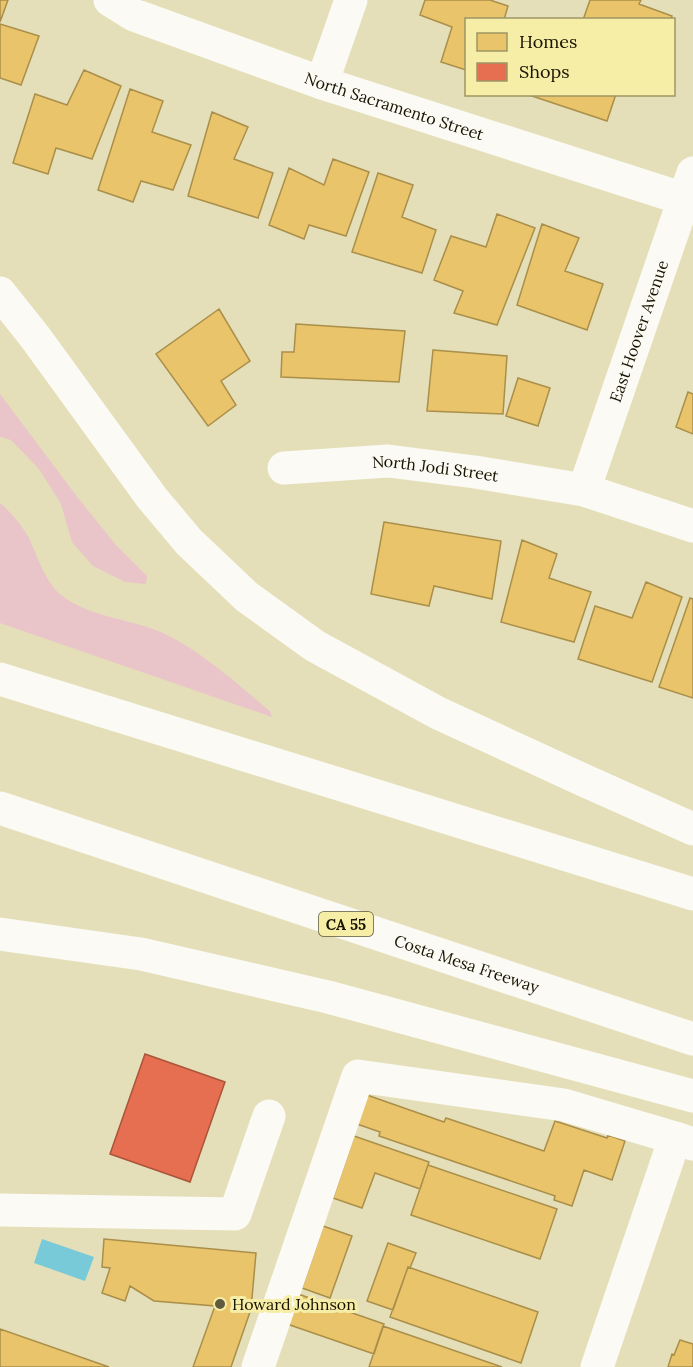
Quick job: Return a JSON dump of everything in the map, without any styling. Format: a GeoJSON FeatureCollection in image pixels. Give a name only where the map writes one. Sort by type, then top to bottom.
{"type":"FeatureCollection","features":[{"type":"Feature","properties":{"kind":"main road","name":"North Sacramento Street"},"geometry":{"type":"LineString","coordinates":[[110,0],[134,15],[322,83],[689,186]]}},
{"type":"Feature","properties":{"kind":"main road"},"geometry":{"type":"LineString","coordinates":[[322,83],[351,0]]}},
{"type":"Feature","properties":{"kind":"main road","name":"East Hoover Avenue"},"geometry":{"type":"LineString","coordinates":[[584,490],[689,186]]}},
{"type":"Feature","properties":{"kind":"main road"},"geometry":{"type":"LineString","coordinates":[[0,293],[35,337],[152,498],[189,542],[247,597],[315,646],[438,713],[693,829]]}},
{"type":"Feature","properties":{"kind":"main road","name":"North Jodi Street"},"geometry":{"type":"LineString","coordinates":[[284,468],[388,461],[475,472],[584,490]]}},
{"type":"Feature","properties":{"kind":"main road"},"geometry":{"type":"LineString","coordinates":[[584,490],[693,526]]}},
{"type":"Feature","properties":{"kind":"main road"},"geometry":{"type":"LineString","coordinates":[[0,679],[693,894]]}},
{"type":"Feature","properties":{"kind":"main road","name":"Costa Mesa Freeway"},"geometry":{"type":"LineString","coordinates":[[0,808],[693,1039]]}},
{"type":"Feature","properties":{"kind":"main road"},"geometry":{"type":"LineString","coordinates":[[0,934],[141,954],[328,997],[693,1096]]}},
{"type":"Feature","properties":{"kind":"main road"},"geometry":{"type":"LineString","coordinates":[[258,1367],[358,1076],[564,1105],[684,1141],[639,1243],[597,1367]]}},
{"type":"Feature","properties":{"kind":"main road"},"geometry":{"type":"LineString","coordinates":[[0,1210],[235,1214],[269,1116]]}},
{"type":"Feature","properties":{"kind":"shaded area"},"geometry":{"type":"Polygon","coordinates":[[[0,394],[78,498],[116,545],[147,576],[146,584],[125,582],[93,566],[72,542],[61,504],[39,469],[11,440],[0,437],[0,394]]]}},
{"type":"Feature","properties":{"kind":"shaded area"},"geometry":{"type":"Polygon","coordinates":[[[0,503],[20,524],[46,575],[60,594],[85,609],[154,629],[181,643],[208,660],[233,680],[270,711],[272,717],[0,623],[0,503]]]}},
{"type":"Feature","properties":{"kind":"water"},"geometry":{"type":"Polygon","coordinates":[[[42,1239],[94,1257],[85,1281],[34,1263],[42,1239]]]}},
{"type":"Feature","properties":{"kind":"building: Homes"},"geometry":{"type":"Polygon","coordinates":[[[0,0],[8,0],[0,22],[0,0]]]}},
{"type":"Feature","properties":{"kind":"building: Homes"},"geometry":{"type":"Polygon","coordinates":[[[425,0],[490,0],[508,6],[505,18],[465,18],[465,70],[441,62],[452,27],[420,15],[425,0]]]}},
{"type":"Feature","properties":{"kind":"building: Homes"},"geometry":{"type":"Polygon","coordinates":[[[590,0],[641,0],[639,4],[672,16],[672,18],[584,18],[590,0]]]}},
{"type":"Feature","properties":{"kind":"building: Homes"},"geometry":{"type":"Polygon","coordinates":[[[0,24],[39,36],[21,85],[0,78],[0,24]]]}},
{"type":"Feature","properties":{"kind":"building: Homes"},"geometry":{"type":"Polygon","coordinates":[[[84,70],[121,86],[92,159],[56,148],[48,174],[13,163],[35,94],[67,105],[84,70]]]}},
{"type":"Feature","properties":{"kind":"building: Homes"},"geometry":{"type":"Polygon","coordinates":[[[130,89],[163,101],[152,132],[191,145],[173,190],[141,181],[133,202],[98,190],[130,89]]]}},
{"type":"Feature","properties":{"kind":"building: Homes"},"geometry":{"type":"Polygon","coordinates":[[[532,96],[615,96],[607,121],[532,96]]]}},
{"type":"Feature","properties":{"kind":"building: Homes"},"geometry":{"type":"Polygon","coordinates":[[[212,112],[248,127],[234,159],[273,173],[258,218],[188,196],[212,112]]]}},
{"type":"Feature","properties":{"kind":"building: Homes"},"geometry":{"type":"Polygon","coordinates":[[[333,159],[369,172],[346,236],[309,225],[304,239],[269,225],[289,168],[324,185],[333,159]]]}},
{"type":"Feature","properties":{"kind":"building: Homes"},"geometry":{"type":"Polygon","coordinates":[[[378,173],[413,185],[402,217],[436,230],[422,273],[352,252],[378,173]]]}},
{"type":"Feature","properties":{"kind":"building: Homes"},"geometry":{"type":"Polygon","coordinates":[[[497,214],[535,228],[497,325],[454,313],[463,291],[434,280],[451,236],[486,247],[497,214]]]}},
{"type":"Feature","properties":{"kind":"building: Homes"},"geometry":{"type":"Polygon","coordinates":[[[542,224],[579,238],[565,271],[603,284],[587,330],[517,305],[542,224]]]}},
{"type":"Feature","properties":{"kind":"building: Homes"},"geometry":{"type":"Polygon","coordinates":[[[219,309],[250,361],[221,381],[236,405],[208,426],[156,354],[219,309]]]}},
{"type":"Feature","properties":{"kind":"building: Homes"},"geometry":{"type":"Polygon","coordinates":[[[296,324],[405,331],[399,382],[281,377],[282,352],[294,352],[296,324]]]}},
{"type":"Feature","properties":{"kind":"building: Homes"},"geometry":{"type":"Polygon","coordinates":[[[433,350],[507,356],[503,414],[427,411],[433,350]]]}},
{"type":"Feature","properties":{"kind":"building: Homes"},"geometry":{"type":"Polygon","coordinates":[[[518,378],[550,388],[538,426],[506,416],[518,378]]]}},
{"type":"Feature","properties":{"kind":"building: Homes"},"geometry":{"type":"Polygon","coordinates":[[[688,392],[693,394],[693,434],[676,427],[688,392]]]}},
{"type":"Feature","properties":{"kind":"building: Homes"},"geometry":{"type":"Polygon","coordinates":[[[384,522],[501,541],[492,599],[434,586],[429,606],[371,594],[384,522]]]}},
{"type":"Feature","properties":{"kind":"building: Homes"},"geometry":{"type":"Polygon","coordinates":[[[522,540],[557,554],[549,578],[591,592],[574,642],[501,622],[522,540]]]}},
{"type":"Feature","properties":{"kind":"building: Homes"},"geometry":{"type":"Polygon","coordinates":[[[646,582],[682,597],[652,682],[578,659],[595,606],[632,618],[646,582]]]}},
{"type":"Feature","properties":{"kind":"building: Homes"},"geometry":{"type":"Polygon","coordinates":[[[690,598],[693,599],[693,698],[659,687],[690,598]]]}},
{"type":"Feature","properties":{"kind":"building: Homes"},"geometry":{"type":"Polygon","coordinates":[[[364,1094],[444,1122],[446,1118],[544,1151],[555,1121],[607,1138],[608,1135],[625,1141],[612,1180],[584,1170],[572,1206],[554,1200],[555,1196],[379,1136],[380,1132],[354,1123],[364,1094]]]}},
{"type":"Feature","properties":{"kind":"building: Homes"},"geometry":{"type":"Polygon","coordinates":[[[354,1136],[429,1162],[420,1189],[375,1173],[362,1208],[333,1198],[354,1136]]]}},
{"type":"Feature","properties":{"kind":"building: Homes"},"geometry":{"type":"Polygon","coordinates":[[[428,1165],[557,1209],[540,1259],[411,1215],[428,1165]]]}},
{"type":"Feature","properties":{"kind":"building: Homes"},"geometry":{"type":"Polygon","coordinates":[[[323,1226],[352,1236],[330,1298],[302,1288],[323,1226]]]}},
{"type":"Feature","properties":{"kind":"building: Homes","name":"Howard Johnson"},"geometry":{"type":"Polygon","coordinates":[[[104,1239],[256,1253],[251,1309],[231,1367],[193,1367],[215,1306],[154,1301],[130,1286],[125,1301],[102,1293],[110,1268],[102,1267],[104,1239]]]}},
{"type":"Feature","properties":{"kind":"building: Homes"},"geometry":{"type":"Polygon","coordinates":[[[388,1243],[416,1253],[410,1268],[408,1267],[393,1310],[367,1301],[388,1243]]]}},
{"type":"Feature","properties":{"kind":"building: Homes"},"geometry":{"type":"Polygon","coordinates":[[[408,1267],[538,1312],[521,1363],[390,1317],[408,1267]]]}},
{"type":"Feature","properties":{"kind":"building: Homes"},"geometry":{"type":"Polygon","coordinates":[[[298,1294],[384,1324],[374,1354],[287,1324],[298,1294]]]}},
{"type":"Feature","properties":{"kind":"building: Homes"},"geometry":{"type":"Polygon","coordinates":[[[383,1326],[502,1367],[369,1367],[383,1326]]]}},
{"type":"Feature","properties":{"kind":"building: Homes"},"geometry":{"type":"Polygon","coordinates":[[[0,1329],[109,1367],[0,1367],[0,1329]]]}},
{"type":"Feature","properties":{"kind":"building: Homes"},"geometry":{"type":"Polygon","coordinates":[[[680,1340],[693,1344],[693,1367],[668,1367],[680,1340]]]}},
{"type":"Feature","properties":{"kind":"building: Shops"},"geometry":{"type":"Polygon","coordinates":[[[145,1054],[225,1082],[190,1182],[110,1154],[145,1054]]]}},
{"type":"Feature","properties":{"kind":"place","name":"Howard Johnson"},"geometry":{"type":"Point","coordinates":[220,1304]}}]}
